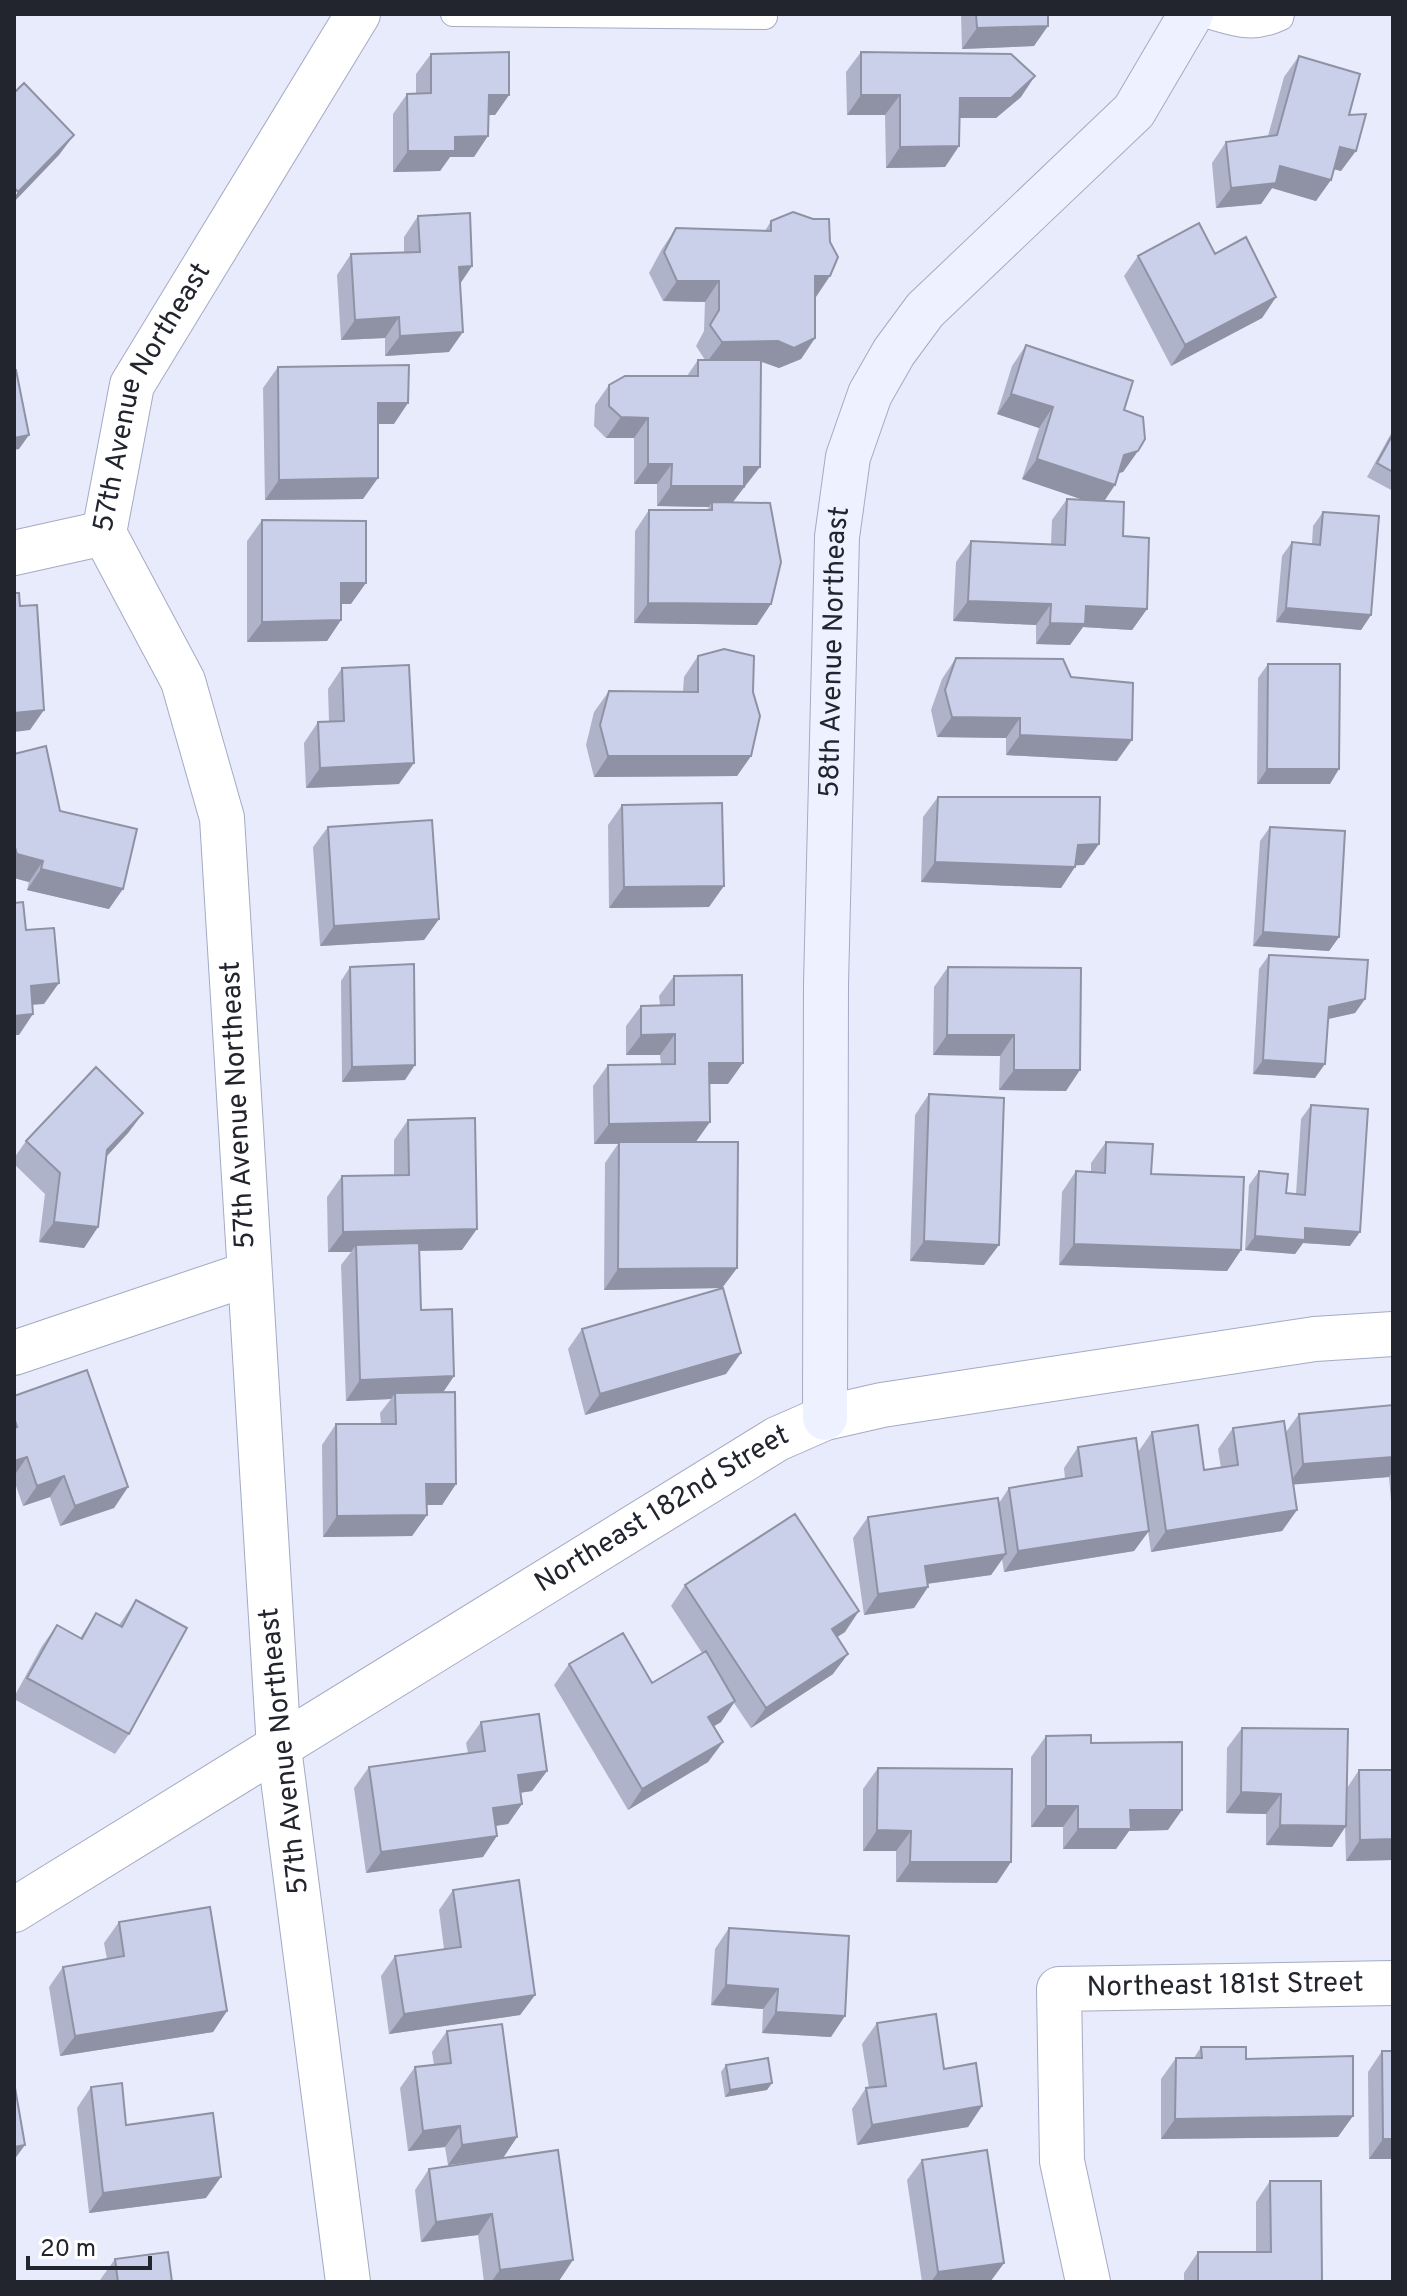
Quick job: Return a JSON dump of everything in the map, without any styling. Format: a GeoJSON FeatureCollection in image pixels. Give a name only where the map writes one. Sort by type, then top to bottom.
{"type":"FeatureCollection","features":[{"type":"Feature","properties":{"kind":"street","name":"57th Avenue Northeast"},"geometry":{"type":"LineString","coordinates":[[348,2282],[279,1748],[222,818],[183,681],[104,533],[132,385],[358,14]]}},
{"type":"Feature","properties":{"kind":"street","name":"58th Avenue Northeast"},"geometry":{"type":"LineString","coordinates":[[825,1418],[826,984],[836,553],[848,457],[870,394],[894,352],[925,310],[1134,111],[1191,14]]}},
{"type":"Feature","properties":{"kind":"street"},"geometry":{"type":"LineString","coordinates":[[14,553],[104,533]]}},
{"type":"Feature","properties":{"kind":"street"},"geometry":{"type":"LineString","coordinates":[[14,1353],[248,1274]]}},
{"type":"Feature","properties":{"kind":"street","name":"Northeast 182nd Street"},"geometry":{"type":"LineString","coordinates":[[14,1910],[777,1439],[825,1418],[882,1405],[1315,1339],[1393,1334]]}},
{"type":"Feature","properties":{"kind":"street","name":"Northeast 181st Street"},"geometry":{"type":"LineString","coordinates":[[1088,2282],[1062,2161],[1059,1989],[1393,1983]]}},
{"type":"Feature","properties":{"kind":"lane"},"geometry":{"type":"LineString","coordinates":[[453,14],[765,17]]}},
{"type":"Feature","properties":{"kind":"lane"},"geometry":{"type":"LineString","coordinates":[[1200,14],[1246,27],[1264,26],[1281,18],[1282,14]]}},
{"type":"Feature","properties":{"kind":"building"},"geometry":{"type":"Polygon","coordinates":[[[976,14],[1048,14],[1048,26],[977,28],[976,14]]]}},
{"type":"Feature","properties":{"kind":"building"},"geometry":{"type":"Polygon","coordinates":[[[509,52],[509,95],[489,95],[488,136],[455,137],[455,151],[408,151],[407,94],[431,93],[431,54],[509,52]]]}},
{"type":"Feature","properties":{"kind":"building"},"geometry":{"type":"Polygon","coordinates":[[[861,52],[1011,54],[1035,76],[1011,98],[960,98],[959,146],[900,147],[900,95],[861,95],[861,52]]]}},
{"type":"Feature","properties":{"kind":"building"},"geometry":{"type":"Polygon","coordinates":[[[1299,56],[1360,74],[1349,115],[1366,114],[1356,151],[1340,147],[1331,180],[1280,166],[1276,183],[1231,188],[1226,142],[1277,135],[1299,56]]]}},
{"type":"Feature","properties":{"kind":"building"},"geometry":{"type":"Polygon","coordinates":[[[24,83],[74,135],[18,192],[14,187],[14,93],[24,83]]]}},
{"type":"Feature","properties":{"kind":"building"},"geometry":{"type":"Polygon","coordinates":[[[793,212],[813,219],[829,219],[830,242],[838,257],[830,276],[815,276],[815,338],[794,348],[778,341],[722,342],[710,325],[719,310],[719,281],[677,281],[664,252],[676,228],[771,231],[771,221],[793,212]]]}},
{"type":"Feature","properties":{"kind":"building"},"geometry":{"type":"Polygon","coordinates":[[[470,213],[472,266],[459,267],[463,332],[400,336],[399,317],[355,320],[351,254],[420,252],[418,216],[470,213]]]}},
{"type":"Feature","properties":{"kind":"building"},"geometry":{"type":"Polygon","coordinates":[[[1199,223],[1215,254],[1246,237],[1276,297],[1185,345],[1138,256],[1199,223]]]}},
{"type":"Feature","properties":{"kind":"building"},"geometry":{"type":"Polygon","coordinates":[[[1026,345],[1133,381],[1124,410],[1143,417],[1145,439],[1138,451],[1124,455],[1115,485],[1037,459],[1053,407],[1011,394],[1026,345]]]}},
{"type":"Feature","properties":{"kind":"building"},"geometry":{"type":"Polygon","coordinates":[[[698,360],[761,360],[760,467],[744,467],[744,486],[671,486],[672,464],[648,464],[648,418],[621,417],[609,406],[609,385],[625,376],[698,376],[698,360]]]}},
{"type":"Feature","properties":{"kind":"building"},"geometry":{"type":"Polygon","coordinates":[[[409,365],[408,403],[378,403],[378,478],[279,480],[278,367],[409,365]]]}},
{"type":"Feature","properties":{"kind":"building"},"geometry":{"type":"Polygon","coordinates":[[[14,370],[29,435],[14,438],[14,370]]]}},
{"type":"Feature","properties":{"kind":"building"},"geometry":{"type":"Polygon","coordinates":[[[1393,434],[1393,472],[1377,463],[1393,434]]]}},
{"type":"Feature","properties":{"kind":"building"},"geometry":{"type":"Polygon","coordinates":[[[1067,499],[1124,502],[1123,536],[1149,538],[1147,609],[1086,606],[1085,624],[1050,623],[1051,604],[968,601],[971,541],[1065,545],[1067,499]]]}},
{"type":"Feature","properties":{"kind":"building"},"geometry":{"type":"Polygon","coordinates":[[[712,502],[770,503],[781,562],[771,604],[648,603],[649,510],[712,510],[712,502]]]}},
{"type":"Feature","properties":{"kind":"building"},"geometry":{"type":"Polygon","coordinates":[[[1323,512],[1379,516],[1371,615],[1286,608],[1292,542],[1320,545],[1323,512]]]}},
{"type":"Feature","properties":{"kind":"building"},"geometry":{"type":"Polygon","coordinates":[[[262,520],[366,521],[366,583],[341,583],[341,620],[262,622],[262,520]]]}},
{"type":"Feature","properties":{"kind":"building"},"geometry":{"type":"Polygon","coordinates":[[[14,593],[19,593],[20,606],[37,605],[44,710],[14,713],[14,593]]]}},
{"type":"Feature","properties":{"kind":"building"},"geometry":{"type":"Polygon","coordinates":[[[724,649],[754,656],[753,692],[760,716],[751,756],[608,756],[600,725],[609,691],[698,692],[698,656],[724,649]]]}},
{"type":"Feature","properties":{"kind":"building"},"geometry":{"type":"Polygon","coordinates":[[[956,658],[1063,659],[1071,677],[1133,683],[1132,740],[1020,735],[1020,718],[952,717],[945,690],[956,658]]]}},
{"type":"Feature","properties":{"kind":"building"},"geometry":{"type":"Polygon","coordinates":[[[1268,664],[1340,664],[1339,769],[1267,769],[1268,664]]]}},
{"type":"Feature","properties":{"kind":"building"},"geometry":{"type":"Polygon","coordinates":[[[409,665],[414,763],[320,768],[318,722],[344,721],[342,668],[409,665]]]}},
{"type":"Feature","properties":{"kind":"building"},"geometry":{"type":"Polygon","coordinates":[[[46,746],[60,811],[137,829],[123,889],[41,869],[43,861],[17,854],[14,844],[14,754],[46,746]]]}},
{"type":"Feature","properties":{"kind":"building"},"geometry":{"type":"Polygon","coordinates":[[[938,797],[1100,797],[1099,844],[1078,845],[1075,867],[935,862],[938,797]]]}},
{"type":"Feature","properties":{"kind":"building"},"geometry":{"type":"Polygon","coordinates":[[[722,803],[724,886],[624,887],[622,805],[722,803]]]}},
{"type":"Feature","properties":{"kind":"building"},"geometry":{"type":"Polygon","coordinates":[[[432,820],[439,919],[334,926],[328,827],[432,820]]]}},
{"type":"Feature","properties":{"kind":"building"},"geometry":{"type":"Polygon","coordinates":[[[1270,827],[1345,831],[1339,937],[1263,932],[1270,827]]]}},
{"type":"Feature","properties":{"kind":"building"},"geometry":{"type":"Polygon","coordinates":[[[23,902],[26,930],[54,928],[59,983],[31,986],[33,1014],[14,1016],[14,903],[23,902]]]}},
{"type":"Feature","properties":{"kind":"building"},"geometry":{"type":"Polygon","coordinates":[[[1269,955],[1368,960],[1365,999],[1329,1007],[1325,1064],[1263,1060],[1269,955]]]}},
{"type":"Feature","properties":{"kind":"building"},"geometry":{"type":"Polygon","coordinates":[[[414,964],[415,1065],[352,1067],[350,967],[414,964]]]}},
{"type":"Feature","properties":{"kind":"building"},"geometry":{"type":"Polygon","coordinates":[[[948,967],[1081,968],[1080,1070],[1014,1070],[1014,1035],[947,1035],[948,967]]]}},
{"type":"Feature","properties":{"kind":"building"},"geometry":{"type":"Polygon","coordinates":[[[742,975],[743,1063],[709,1063],[710,1122],[609,1124],[608,1065],[675,1064],[675,1034],[641,1035],[641,1006],[674,1005],[674,976],[742,975]]]}},
{"type":"Feature","properties":{"kind":"building"},"geometry":{"type":"Polygon","coordinates":[[[96,1067],[143,1113],[107,1150],[98,1227],[54,1222],[60,1173],[26,1141],[96,1067]]]}},
{"type":"Feature","properties":{"kind":"building"},"geometry":{"type":"Polygon","coordinates":[[[929,1094],[1004,1098],[999,1245],[924,1241],[929,1094]]]}},
{"type":"Feature","properties":{"kind":"building"},"geometry":{"type":"Polygon","coordinates":[[[1311,1105],[1368,1109],[1360,1232],[1305,1228],[1305,1240],[1255,1236],[1259,1171],[1288,1174],[1286,1193],[1305,1195],[1311,1105]]]}},
{"type":"Feature","properties":{"kind":"building"},"geometry":{"type":"Polygon","coordinates":[[[475,1118],[477,1229],[343,1232],[342,1176],[409,1175],[408,1120],[475,1118]]]}},
{"type":"Feature","properties":{"kind":"building"},"geometry":{"type":"Polygon","coordinates":[[[619,1142],[738,1142],[737,1268],[618,1269],[619,1142]]]}},
{"type":"Feature","properties":{"kind":"building"},"geometry":{"type":"Polygon","coordinates":[[[1106,1142],[1153,1144],[1151,1174],[1244,1177],[1241,1250],[1074,1244],[1076,1171],[1105,1173],[1106,1142]]]}},
{"type":"Feature","properties":{"kind":"building"},"geometry":{"type":"Polygon","coordinates":[[[419,1243],[421,1310],[452,1309],[454,1376],[360,1380],[356,1245],[419,1243]]]}},
{"type":"Feature","properties":{"kind":"building"},"geometry":{"type":"Polygon","coordinates":[[[723,1288],[741,1353],[600,1394],[582,1329],[723,1288]]]}},
{"type":"Feature","properties":{"kind":"building"},"geometry":{"type":"Polygon","coordinates":[[[87,1370],[128,1487],[75,1506],[64,1476],[37,1486],[27,1457],[14,1461],[14,1428],[17,1427],[14,1396],[87,1370]]]}},
{"type":"Feature","properties":{"kind":"building"},"geometry":{"type":"Polygon","coordinates":[[[455,1392],[456,1484],[426,1484],[427,1515],[337,1516],[336,1424],[396,1424],[395,1393],[455,1392]]]}},
{"type":"Feature","properties":{"kind":"building"},"geometry":{"type":"Polygon","coordinates":[[[1393,1405],[1393,1457],[1303,1464],[1299,1414],[1393,1405]]]}},
{"type":"Feature","properties":{"kind":"building"},"geometry":{"type":"Polygon","coordinates":[[[1284,1421],[1297,1510],[1166,1531],[1152,1432],[1198,1425],[1204,1470],[1238,1465],[1233,1428],[1284,1421]]]}},
{"type":"Feature","properties":{"kind":"building"},"geometry":{"type":"Polygon","coordinates":[[[1136,1438],[1149,1531],[1018,1551],[1009,1488],[1082,1476],[1078,1447],[1136,1438]]]}},
{"type":"Feature","properties":{"kind":"building"},"geometry":{"type":"Polygon","coordinates":[[[998,1498],[1006,1554],[925,1566],[928,1587],[878,1594],[868,1517],[998,1498]]]}},
{"type":"Feature","properties":{"kind":"building"},"geometry":{"type":"Polygon","coordinates":[[[795,1514],[859,1611],[832,1629],[848,1654],[766,1708],[685,1585],[795,1514]]]}},
{"type":"Feature","properties":{"kind":"building"},"geometry":{"type":"Polygon","coordinates":[[[136,1600],[187,1628],[129,1734],[27,1678],[57,1625],[82,1639],[96,1613],[122,1627],[136,1600]]]}},
{"type":"Feature","properties":{"kind":"building"},"geometry":{"type":"Polygon","coordinates":[[[623,1633],[652,1683],[706,1651],[735,1701],[708,1717],[723,1742],[642,1789],[569,1664],[623,1633]]]}},
{"type":"Feature","properties":{"kind":"building"},"geometry":{"type":"Polygon","coordinates":[[[539,1714],[547,1771],[518,1775],[522,1804],[493,1808],[497,1836],[381,1852],[369,1767],[485,1751],[481,1722],[539,1714]]]}},
{"type":"Feature","properties":{"kind":"building"},"geometry":{"type":"Polygon","coordinates":[[[1242,1728],[1348,1729],[1346,1826],[1280,1825],[1281,1794],[1241,1792],[1242,1728]]]}},
{"type":"Feature","properties":{"kind":"building"},"geometry":{"type":"Polygon","coordinates":[[[1091,1735],[1091,1743],[1182,1742],[1182,1810],[1130,1810],[1131,1829],[1078,1829],[1078,1806],[1046,1806],[1046,1736],[1091,1735]]]}},
{"type":"Feature","properties":{"kind":"building"},"geometry":{"type":"Polygon","coordinates":[[[878,1768],[1012,1769],[1011,1862],[910,1862],[911,1831],[877,1830],[878,1768]]]}},
{"type":"Feature","properties":{"kind":"building"},"geometry":{"type":"Polygon","coordinates":[[[1359,1770],[1393,1770],[1393,1839],[1360,1840],[1359,1770]]]}},
{"type":"Feature","properties":{"kind":"building"},"geometry":{"type":"Polygon","coordinates":[[[519,1880],[535,1995],[404,2014],[395,1956],[461,1947],[453,1890],[519,1880]]]}},
{"type":"Feature","properties":{"kind":"building"},"geometry":{"type":"Polygon","coordinates":[[[210,1907],[227,2011],[75,2036],[63,1967],[124,1956],[119,1922],[210,1907]]]}},
{"type":"Feature","properties":{"kind":"building"},"geometry":{"type":"Polygon","coordinates":[[[729,1928],[849,1936],[845,2016],[776,2012],[778,1989],[726,1985],[729,1928]]]}},
{"type":"Feature","properties":{"kind":"building"},"geometry":{"type":"Polygon","coordinates":[[[936,2014],[944,2069],[976,2063],[982,2106],[872,2125],[866,2088],[886,2086],[877,2023],[936,2014]]]}},
{"type":"Feature","properties":{"kind":"building"},"geometry":{"type":"Polygon","coordinates":[[[502,2024],[517,2137],[462,2145],[460,2126],[423,2131],[415,2067],[451,2063],[447,2031],[502,2024]]]}},
{"type":"Feature","properties":{"kind":"building"},"geometry":{"type":"Polygon","coordinates":[[[1201,2047],[1246,2047],[1246,2059],[1353,2056],[1353,2116],[1175,2119],[1176,2058],[1202,2058],[1201,2047]]]}},
{"type":"Feature","properties":{"kind":"building"},"geometry":{"type":"Polygon","coordinates":[[[1382,2051],[1393,2051],[1393,2139],[1383,2139],[1382,2051]]]}},
{"type":"Feature","properties":{"kind":"building"},"geometry":{"type":"Polygon","coordinates":[[[768,2058],[772,2083],[730,2090],[726,2065],[768,2058]]]}},
{"type":"Feature","properties":{"kind":"building"},"geometry":{"type":"Polygon","coordinates":[[[14,2082],[25,2145],[14,2147],[14,2082]]]}},
{"type":"Feature","properties":{"kind":"building"},"geometry":{"type":"Polygon","coordinates":[[[122,2083],[126,2125],[213,2113],[221,2177],[103,2193],[91,2087],[122,2083]]]}},
{"type":"Feature","properties":{"kind":"building"},"geometry":{"type":"Polygon","coordinates":[[[558,2150],[573,2260],[500,2270],[492,2214],[436,2222],[429,2169],[558,2150]]]}},
{"type":"Feature","properties":{"kind":"building"},"geometry":{"type":"Polygon","coordinates":[[[987,2150],[1004,2263],[938,2272],[922,2160],[987,2150]]]}},
{"type":"Feature","properties":{"kind":"building"},"geometry":{"type":"Polygon","coordinates":[[[1270,2181],[1321,2181],[1322,2282],[1198,2282],[1198,2252],[1271,2252],[1270,2181]]]}},
{"type":"Feature","properties":{"kind":"building"},"geometry":{"type":"Polygon","coordinates":[[[168,2252],[172,2282],[118,2282],[115,2259],[168,2252]]]}}]}
